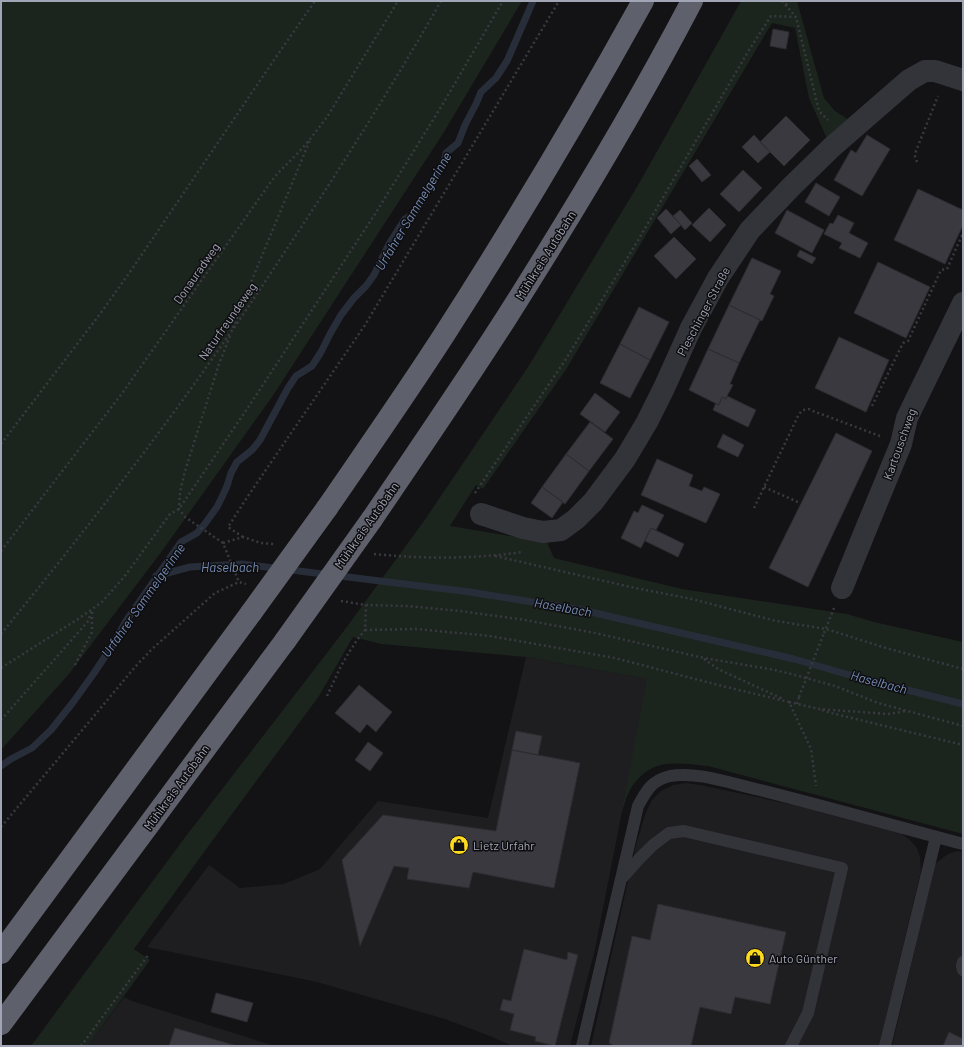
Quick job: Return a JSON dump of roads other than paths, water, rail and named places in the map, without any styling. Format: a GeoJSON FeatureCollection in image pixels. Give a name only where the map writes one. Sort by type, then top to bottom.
{"type":"FeatureCollection","features":[{"type":"Feature","properties":{"kind":"highway"},"geometry":{"type":"LineString","coordinates":[[1,952],[327,508],[443,337],[602,75],[643,1]]}},
{"type":"Feature","properties":{"kind":"highway","name":"Mühlkreis Autobahn"},"geometry":{"type":"LineString","coordinates":[[4,1022],[285,641],[372,519],[504,320],[553,242],[631,113],[692,1]]}},
{"type":"Feature","properties":{"kind":"street","name":"Pleschinger Straße"},"geometry":{"type":"LineString","coordinates":[[481,514],[524,528],[543,532],[561,530],[576,519],[592,502],[625,459],[647,422],[691,328],[711,290],[750,230],[832,147],[909,80],[925,71],[935,71],[954,77]]}},
{"type":"Feature","properties":{"kind":"street","name":"Kartouschweg"},"geometry":{"type":"LineString","coordinates":[[842,588],[901,444],[907,418],[963,303]]}},
{"type":"Feature","properties":{"kind":"lane"},"geometry":{"type":"LineString","coordinates":[[582,1046],[638,806],[645,792],[656,782],[668,777],[682,774],[702,776],[819,804],[963,844]]}},
{"type":"Feature","properties":{"kind":"lane"},"geometry":{"type":"LineString","coordinates":[[621,880],[653,845],[669,833],[684,831],[842,868],[808,1013],[791,1046]]}},
{"type":"Feature","properties":{"kind":"lane"},"geometry":{"type":"LineString","coordinates":[[885,1046],[936,837]]}},
{"type":"Feature","properties":{"kind":"lane"},"geometry":{"type":"LineString","coordinates":[[963,962],[963,970]]}},
{"type":"Feature","properties":{"kind":"waterway","name":"Urfahrer Sammelgerinne"},"geometry":{"type":"LineString","coordinates":[[1,766],[32,748],[51,730],[94,673],[126,621],[181,542],[197,533],[217,507],[237,462],[252,450],[260,440],[296,376],[312,366],[341,315],[374,275],[389,244],[405,219],[415,213],[437,175],[446,153],[458,143],[481,92],[496,78],[507,61],[533,1]]}},
{"type":"Feature","properties":{"kind":"waterway","name":"Haselbach"},"geometry":{"type":"LineString","coordinates":[[156,576],[190,567],[242,564],[470,592],[582,610],[794,659],[860,678],[963,704]]}},
{"type":"Feature","properties":{"kind":"place","name":"Lietz Urfahr"},"geometry":{"type":"Point","coordinates":[459,845]}},
{"type":"Feature","properties":{"kind":"place","name":"Auto Günther"},"geometry":{"type":"Point","coordinates":[755,958]}}]}
